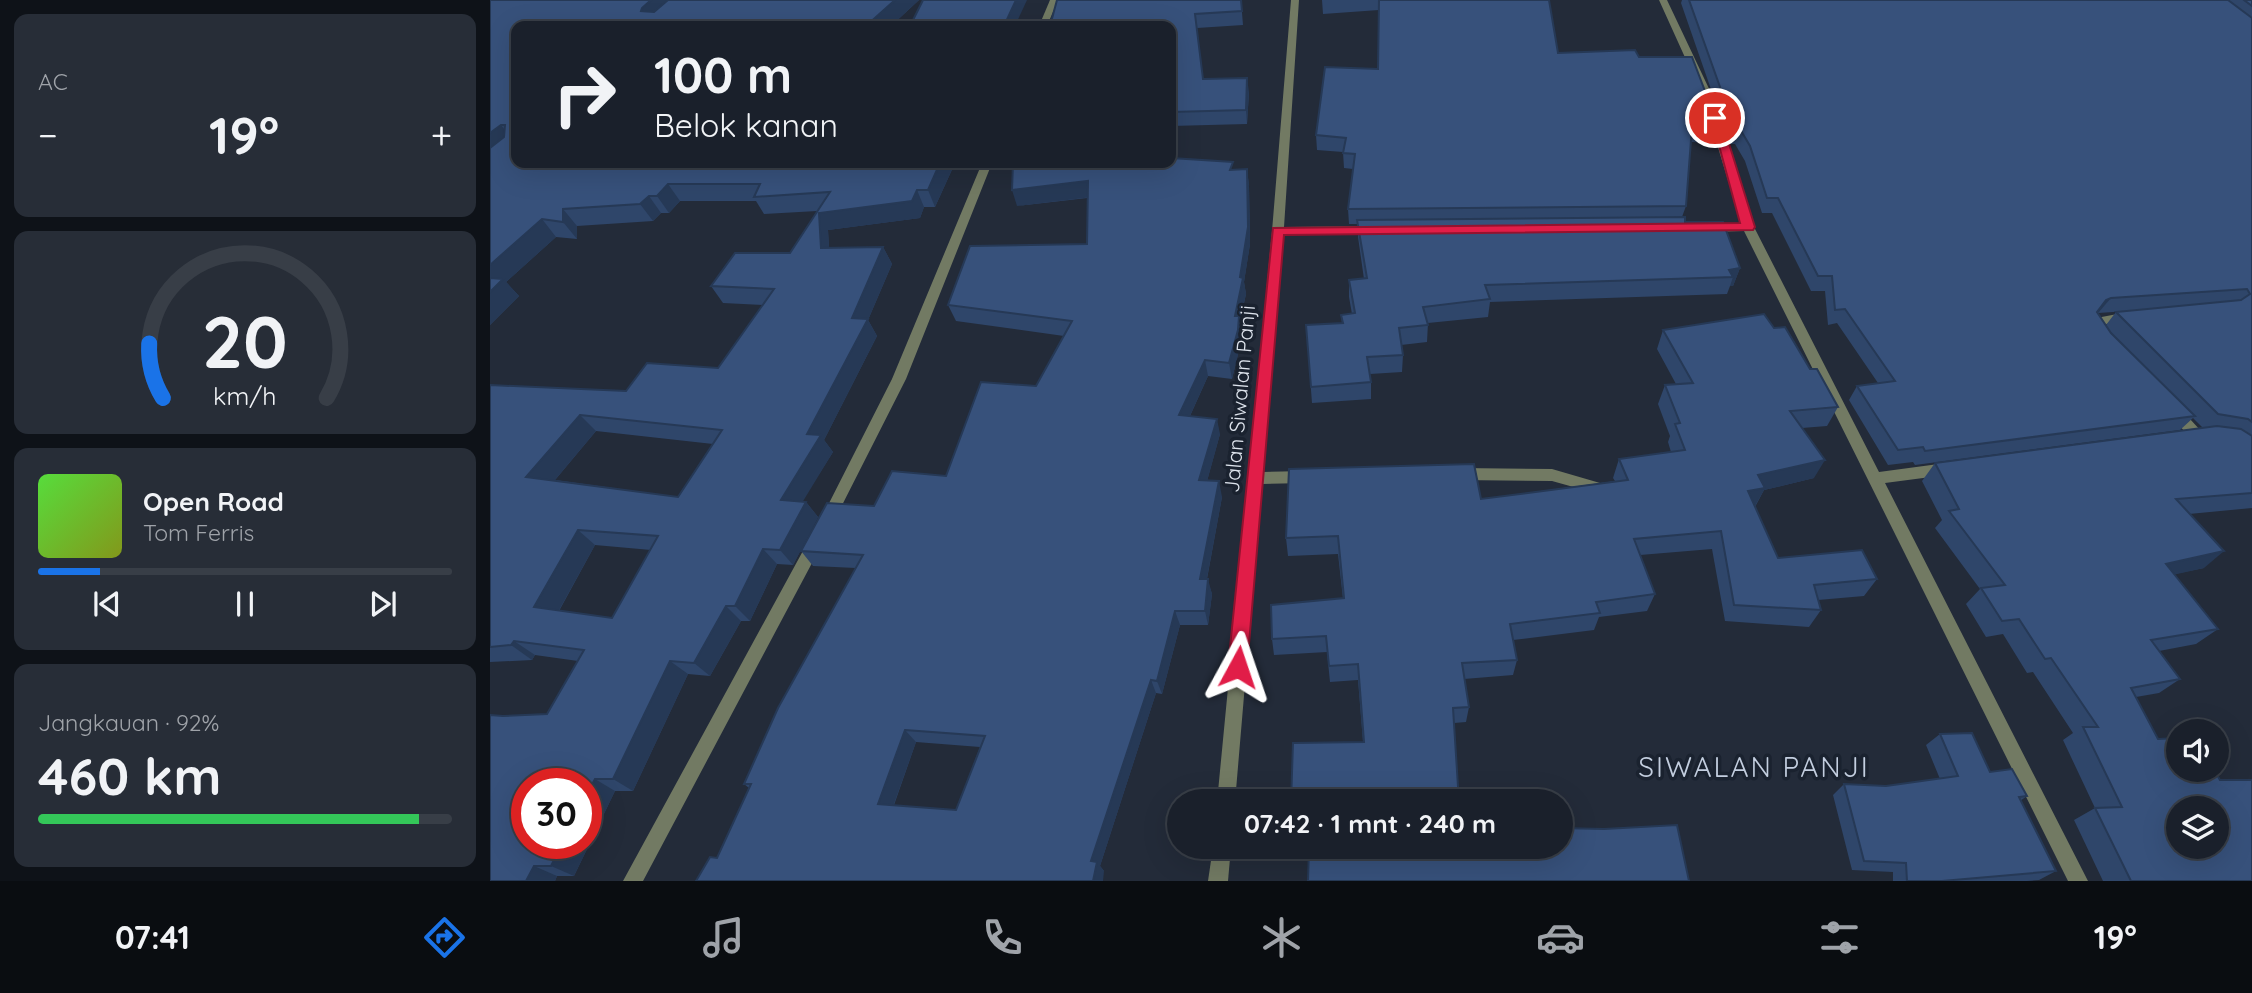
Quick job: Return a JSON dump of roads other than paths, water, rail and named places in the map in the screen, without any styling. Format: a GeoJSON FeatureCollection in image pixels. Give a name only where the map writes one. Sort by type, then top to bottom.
{"type":"FeatureCollection","features":[{"type":"Feature","properties":{"kind":"street"},"geometry":{"type":"LineString","coordinates":[[1045,21],[1054,0]]}},
{"type":"Feature","properties":{"kind":"street","name":"Jalan Siwalan Panji"},"geometry":{"type":"LineString","coordinates":[[1227,789],[1278,231],[1295,0]]}},
{"type":"Feature","properties":{"kind":"street"},"geometry":{"type":"LineString","coordinates":[[1663,0],[1707,95],[1748,227],[2078,881]]}},
{"type":"Feature","properties":{"kind":"street"},"geometry":{"type":"LineString","coordinates":[[633,881],[819,536],[899,379],[986,168]]}},
{"type":"Feature","properties":{"kind":"street"},"geometry":{"type":"LineString","coordinates":[[1693,228],[1748,227]]}},
{"type":"Feature","properties":{"kind":"street"},"geometry":{"type":"LineString","coordinates":[[1278,231],[1388,230]]}},
{"type":"Feature","properties":{"kind":"street"},"geometry":{"type":"LineString","coordinates":[[2106,343],[2094,327],[2095,322],[2148,314]]}},
{"type":"Feature","properties":{"kind":"street"},"geometry":{"type":"LineString","coordinates":[[2161,399],[2191,437],[2226,439]]}},
{"type":"Feature","properties":{"kind":"street"},"geometry":{"type":"LineString","coordinates":[[1876,478],[1956,467]]}},
{"type":"Feature","properties":{"kind":"street"},"geometry":{"type":"LineString","coordinates":[[1445,475],[1552,475],[1595,487]]}},
{"type":"Feature","properties":{"kind":"street"},"geometry":{"type":"LineString","coordinates":[[1255,478],[1323,477]]}},
{"type":"Feature","properties":{"kind":"street"},"geometry":{"type":"LineString","coordinates":[[1219,881],[1221,859]]}},
{"type":"Feature","properties":{"kind":"district","name":"SIWALAN PANJI"},"geometry":{"type":"Point","coordinates":[1754,766]}}]}
